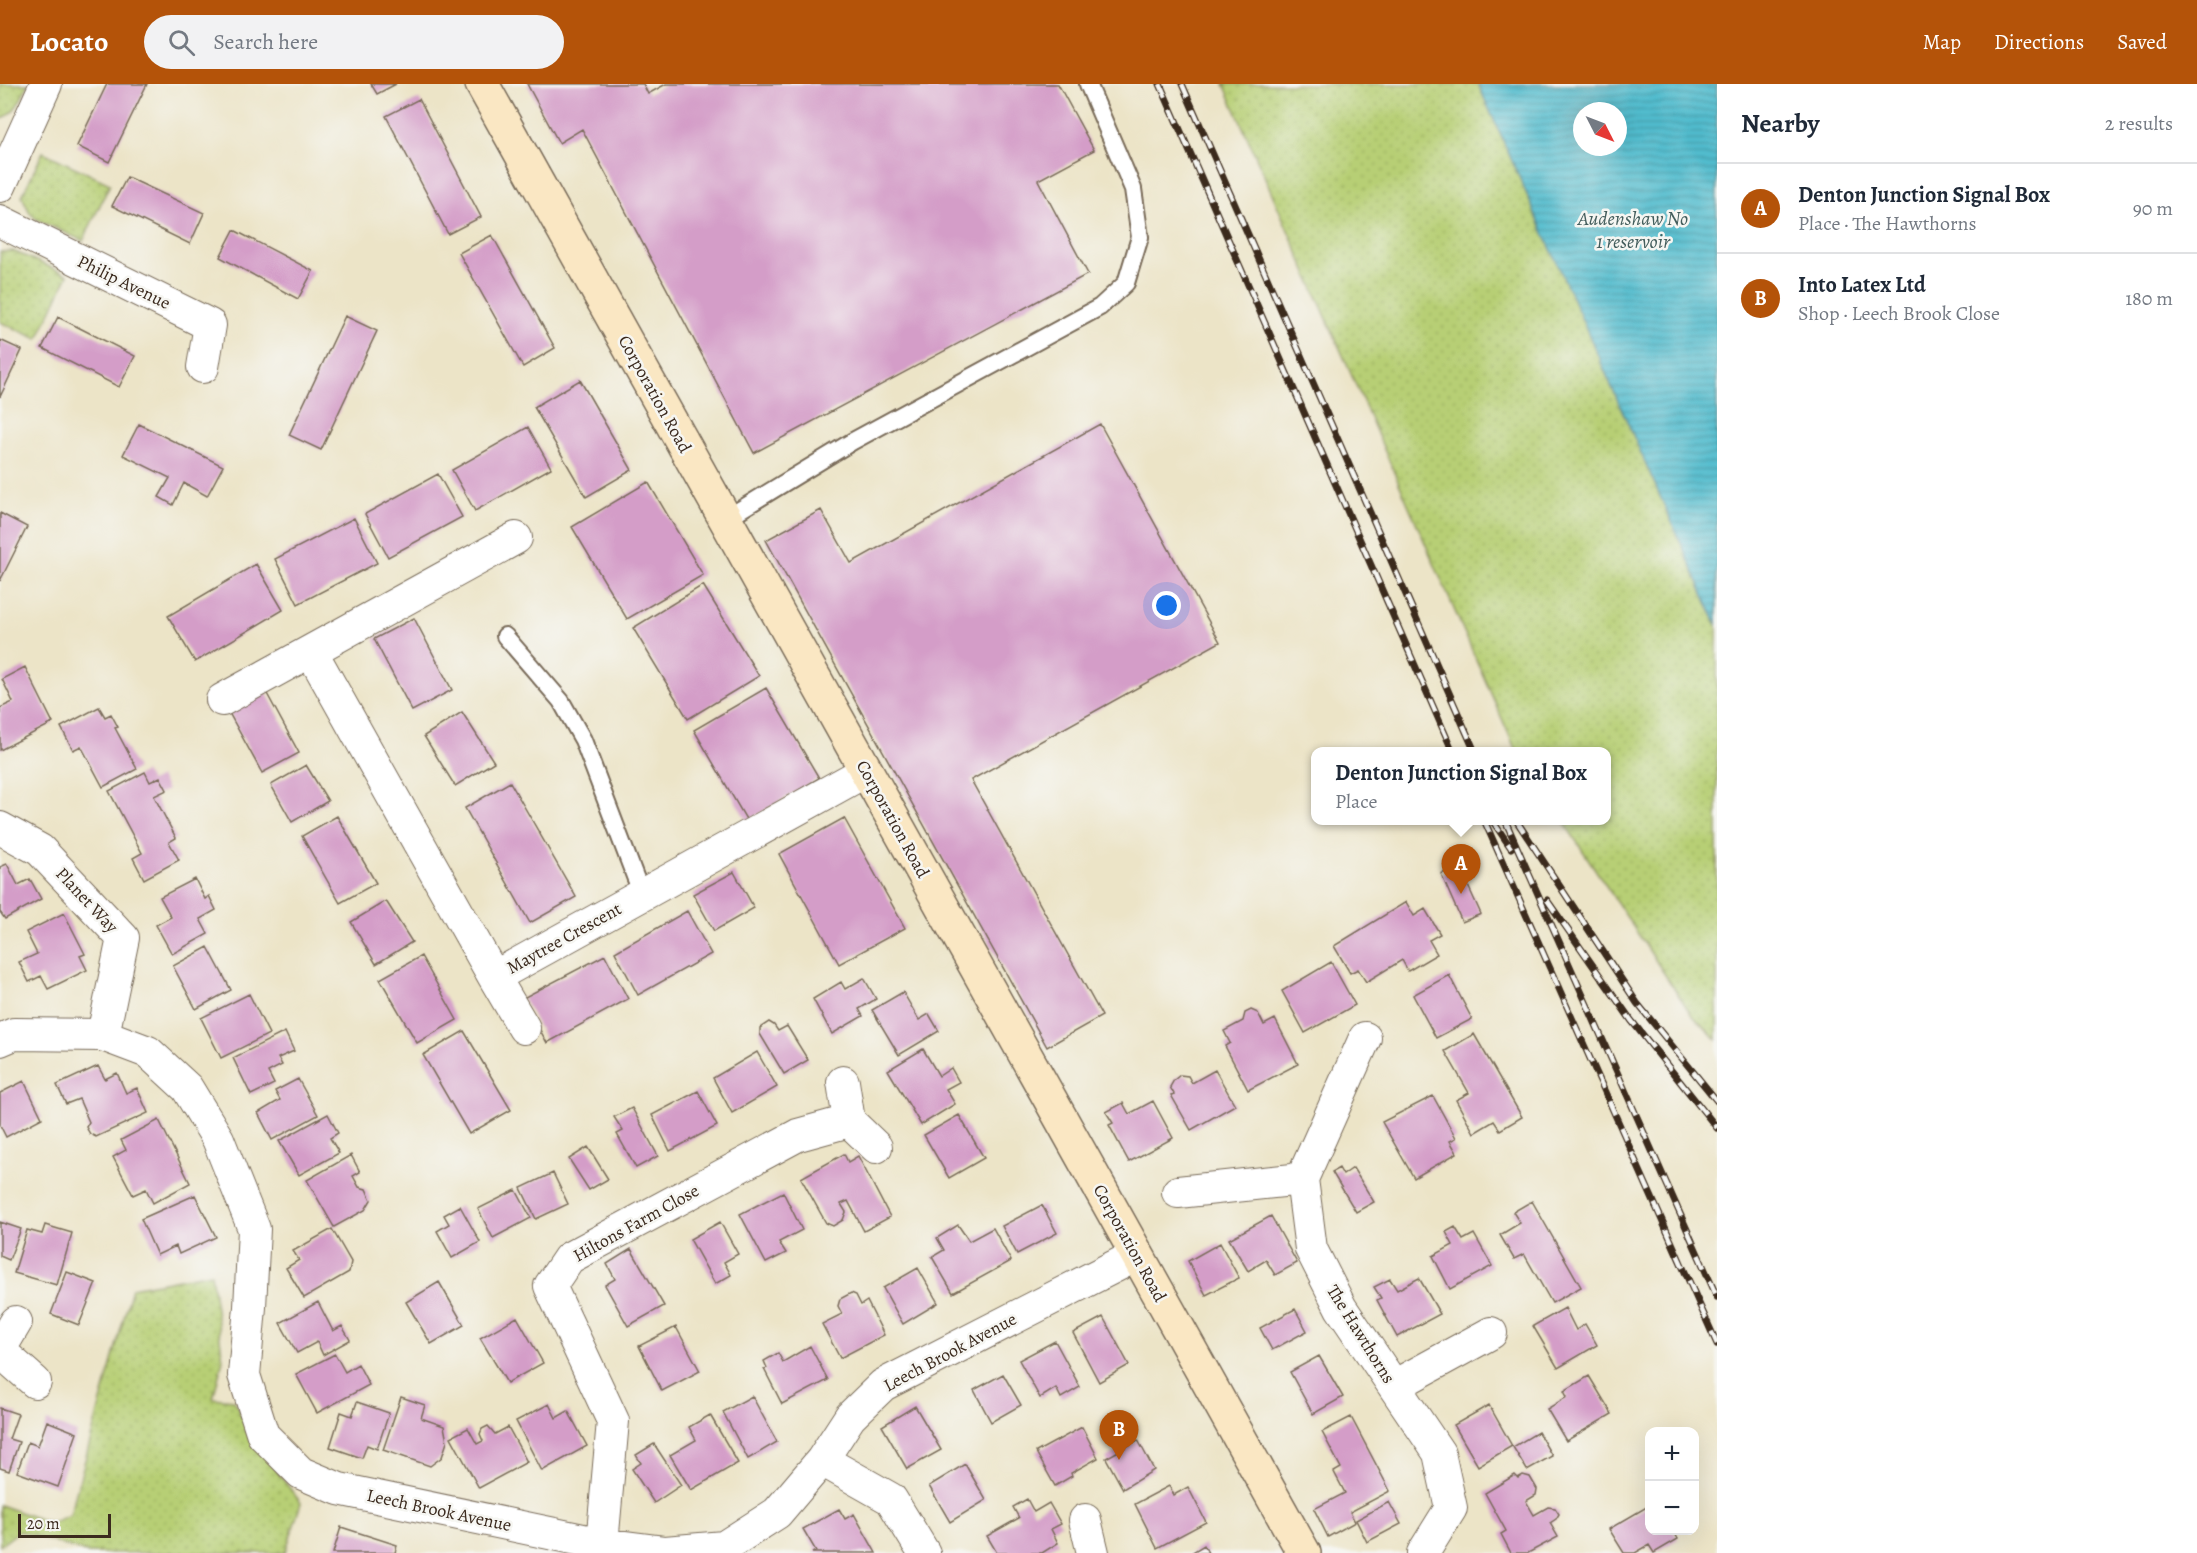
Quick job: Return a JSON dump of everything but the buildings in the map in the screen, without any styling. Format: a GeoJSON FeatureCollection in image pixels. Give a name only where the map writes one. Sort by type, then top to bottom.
{"type":"FeatureCollection","features":[{"type":"Feature","properties":{"kind":"street"},"geometry":{"type":"LineString","coordinates":[[0,186],[8,149],[46,84]]}},
{"type":"Feature","properties":{"kind":"street","name":"Corporation Road"},"geometry":{"type":"LineString","coordinates":[[482,84],[1304,1553]]}},
{"type":"Feature","properties":{"kind":"street","name":"Philip Avenue"},"geometry":{"type":"LineString","coordinates":[[0,220],[210,325],[203,367]]}},
{"type":"Feature","properties":{"kind":"street"},"geometry":{"type":"LineString","coordinates":[[222,700],[516,538]]}},
{"type":"Feature","properties":{"kind":"street","name":"Maytree Crescent"},"geometry":{"type":"LineString","coordinates":[[311,651],[494,977],[866,771]]}},
{"type":"Feature","properties":{"kind":"street","name":"Planet Way"},"geometry":{"type":"LineString","coordinates":[[0,828],[40,850],[123,938],[103,1035]]}},
{"type":"Feature","properties":{"kind":"street"},"geometry":{"type":"LineString","coordinates":[[494,977],[524,1028]]}},
{"type":"Feature","properties":{"kind":"street","name":"Leech Brook Avenue"},"geometry":{"type":"LineString","coordinates":[[0,1040],[14,1034],[103,1035],[148,1052],[187,1088],[218,1138],[254,1229],[244,1375],[263,1435],[301,1473],[347,1492],[602,1544],[665,1552],[724,1547],[777,1513],[822,1460],[850,1417],[883,1385],[1137,1255]]}},
{"type":"Feature","properties":{"kind":"street"},"geometry":{"type":"LineString","coordinates":[[1178,1192],[1302,1179],[1365,1038]]}},
{"type":"Feature","properties":{"kind":"street"},"geometry":{"type":"LineString","coordinates":[[843,1082],[849,1121],[876,1147]]}},
{"type":"Feature","properties":{"kind":"street","name":"Hiltons Farm Close"},"geometry":{"type":"LineString","coordinates":[[602,1544],[613,1421],[549,1286],[569,1258],[798,1135],[849,1121]]}},
{"type":"Feature","properties":{"kind":"street","name":"The Hawthorns"},"geometry":{"type":"LineString","coordinates":[[1302,1179],[1311,1249],[1341,1308],[1439,1454],[1451,1508],[1430,1550]]}},
{"type":"Feature","properties":{"kind":"street"},"geometry":{"type":"LineString","coordinates":[[16,1322],[0,1350],[35,1382]]}},
{"type":"Feature","properties":{"kind":"street"},"geometry":{"type":"LineString","coordinates":[[1394,1386],[1491,1333]]}},
{"type":"Feature","properties":{"kind":"street"},"geometry":{"type":"LineString","coordinates":[[822,1460],[891,1499],[924,1553]]}},
{"type":"Feature","properties":{"kind":"street"},"geometry":{"type":"LineString","coordinates":[[1085,1520],[1093,1553]]}},
{"type":"Feature","properties":{"kind":"lane"},"geometry":{"type":"LineString","coordinates":[[725,519],[853,441],[1100,307],[1126,284],[1140,237],[1133,189],[1088,84]]}},
{"type":"Feature","properties":{"kind":"lane"},"geometry":{"type":"LineString","coordinates":[[505,636],[561,701],[583,740],[642,895]]}},
{"type":"Feature","properties":{"kind":"green space"},"geometry":{"type":"Polygon","coordinates":[[[0,84],[28,84],[14,109],[0,120],[0,84]]]}},
{"type":"Feature","properties":{"kind":"green space"},"geometry":{"type":"Polygon","coordinates":[[[1224,84],[1478,84],[1717,625],[1717,1040],[1691,1014],[1566,825],[1611,825],[1611,747],[1514,746],[1224,84]]]}},
{"type":"Feature","properties":{"kind":"green space"},"geometry":{"type":"Polygon","coordinates":[[[43,152],[110,184],[83,241],[36,219],[30,213],[22,196],[43,152]]]}},
{"type":"Feature","properties":{"kind":"green space"},"geometry":{"type":"Polygon","coordinates":[[[13,251],[68,275],[38,339],[0,322],[0,252],[13,251]]]}},
{"type":"Feature","properties":{"kind":"green space"},"geometry":{"type":"Polygon","coordinates":[[[211,1273],[223,1360],[213,1398],[234,1400],[252,1439],[301,1503],[285,1553],[88,1553],[19,1531],[0,1546],[0,1505],[51,1523],[70,1515],[132,1288],[211,1273]]]}},
{"type":"Feature","properties":{"kind":"water","name":"Audenshaw No 1 reservoir"},"geometry":{"type":"Polygon","coordinates":[[[1478,84],[1717,84],[1717,625],[1478,84]]]}},
{"type":"Feature","properties":{"kind":"railway"},"geometry":{"type":"LineString","coordinates":[[1160,84],[1451,747]]}},
{"type":"Feature","properties":{"kind":"railway"},"geometry":{"type":"LineString","coordinates":[[1182,84],[1473,747]]}},
{"type":"Feature","properties":{"kind":"railway"},"geometry":{"type":"LineString","coordinates":[[1486,825],[1717,1344]]}},
{"type":"Feature","properties":{"kind":"railway"},"geometry":{"type":"LineString","coordinates":[[1495,825],[1511,848]]}},
{"type":"Feature","properties":{"kind":"railway"},"geometry":{"type":"LineString","coordinates":[[1507,825],[1717,1297]]}},
{"type":"Feature","properties":{"kind":"railway"},"geometry":{"type":"LineString","coordinates":[[1519,825],[1637,1003],[1717,1101]]}},
{"type":"Feature","properties":{"kind":"railway"},"geometry":{"type":"LineString","coordinates":[[1547,900],[1631,1020],[1717,1128]]}},
{"type":"Feature","properties":{"kind":"place","name":"Denton Junction Signal Box"},"geometry":{"type":"Point","coordinates":[1461,894]}},
{"type":"Feature","properties":{"kind":"place","name":"Into Latex Ltd"},"geometry":{"type":"Point","coordinates":[1119,1460]}}]}
